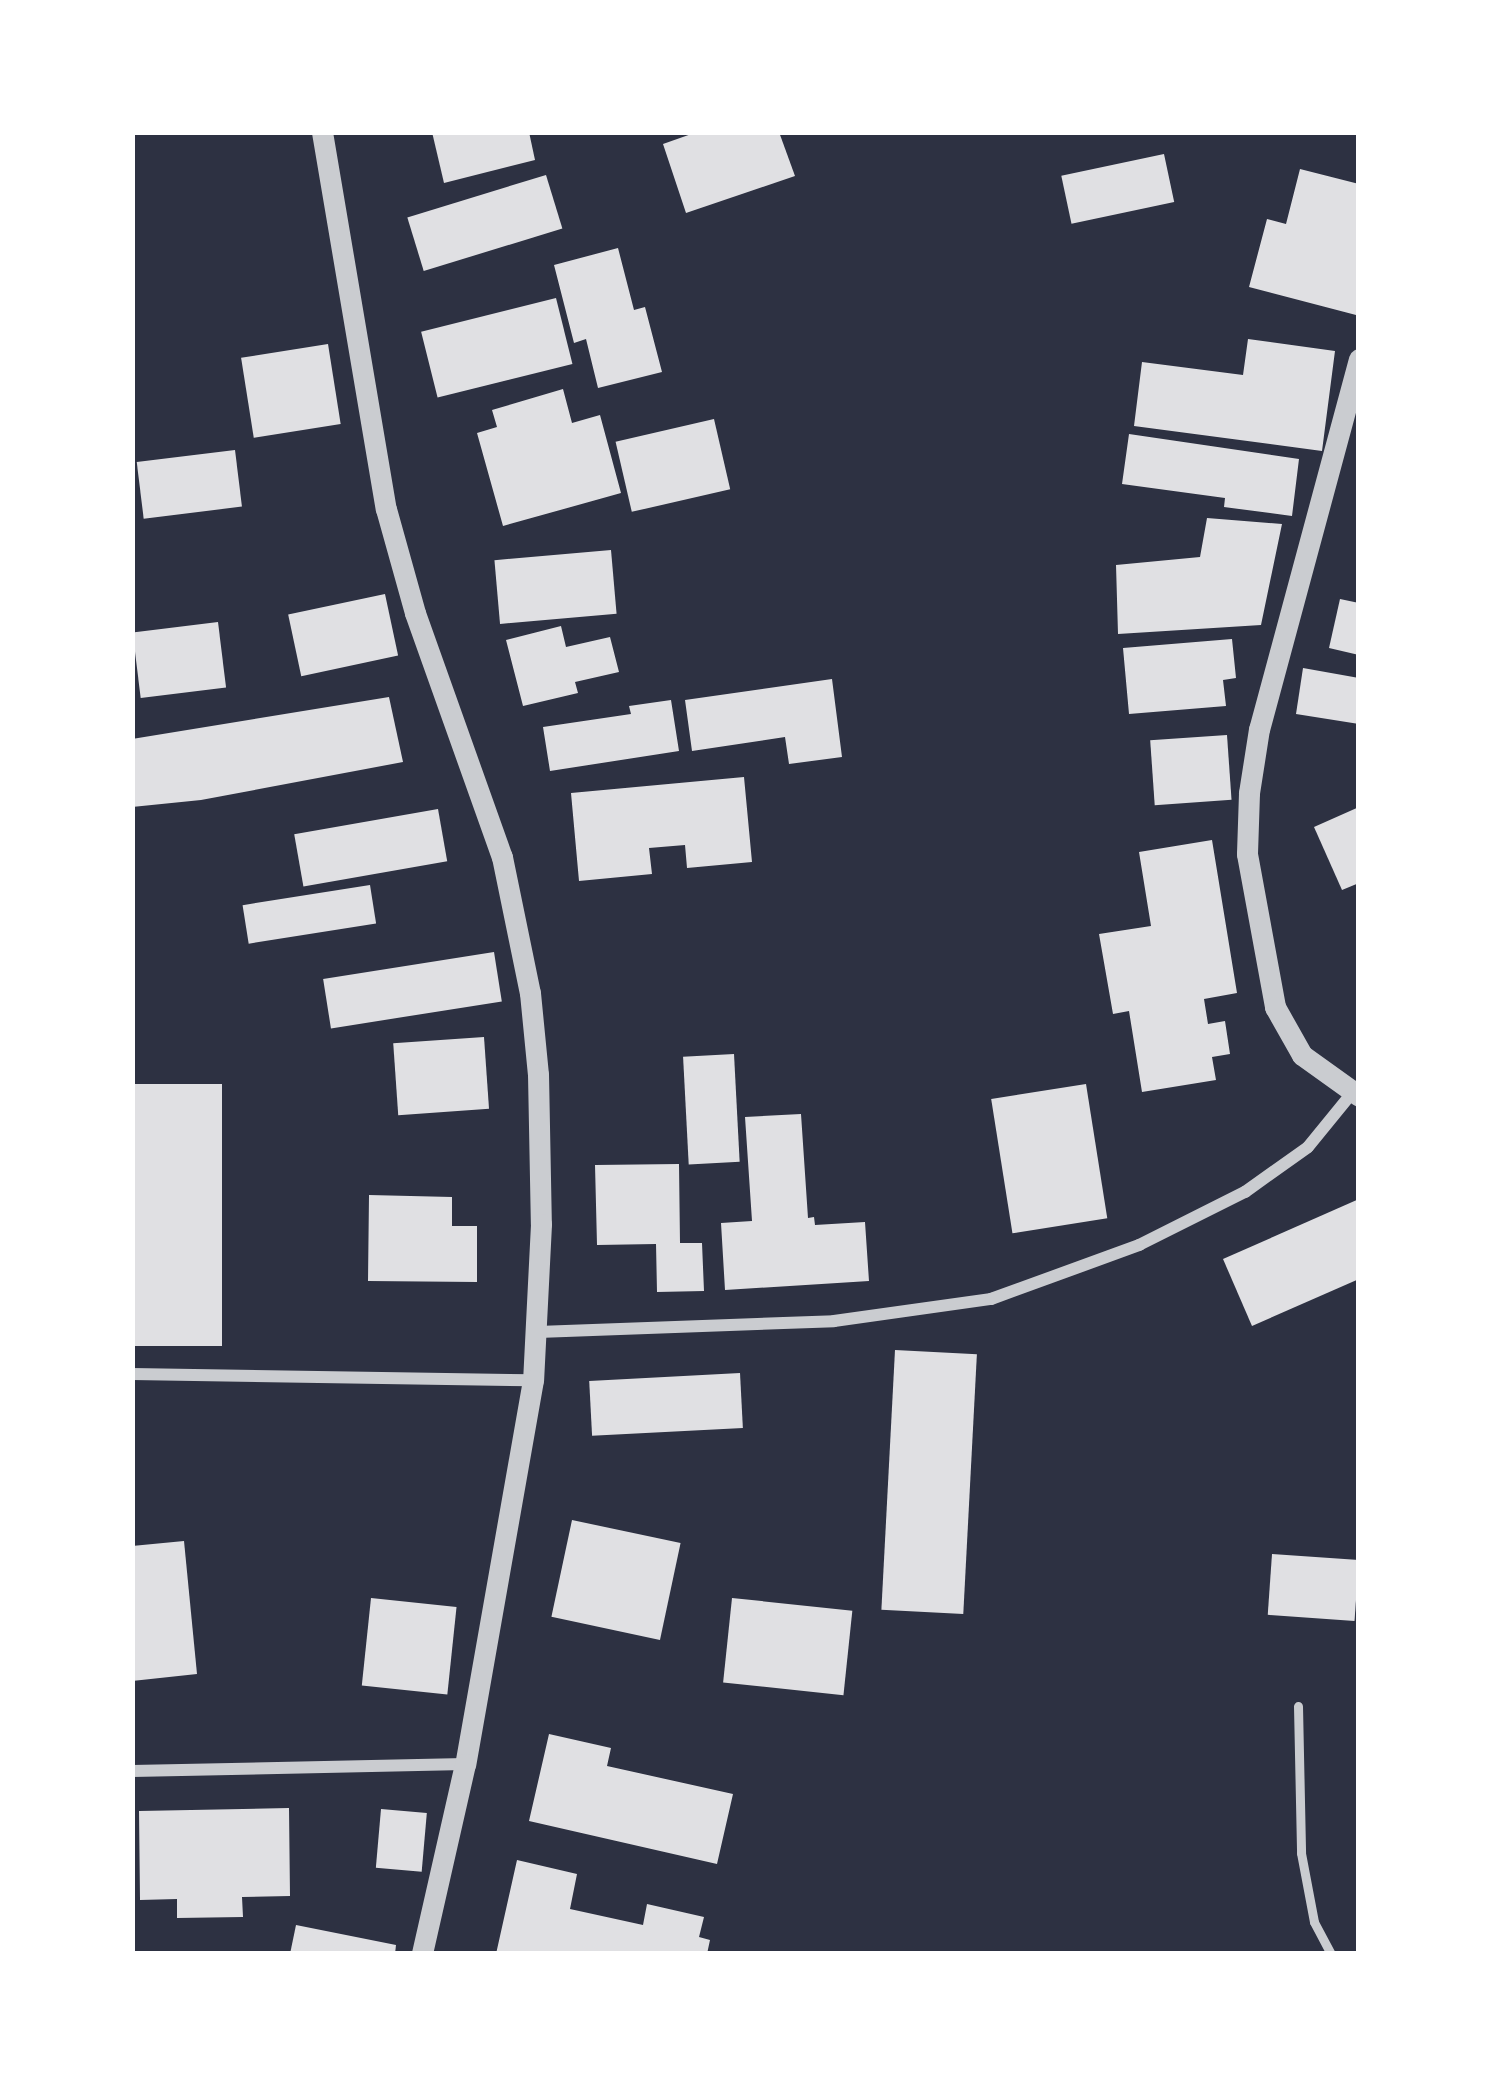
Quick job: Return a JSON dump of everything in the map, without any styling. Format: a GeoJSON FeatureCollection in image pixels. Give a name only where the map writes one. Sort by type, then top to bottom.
{"type":"FeatureCollection","features":[{"type":"Feature","properties":{"kind":"street"},"geometry":{"type":"LineString","coordinates":[[322,132],[386,509],[415,613],[502,856],[520,932],[532,1013],[542,1149],[533,1380],[465,1764],[422,1954]]}},
{"type":"Feature","properties":{"kind":"street"},"geometry":{"type":"LineString","coordinates":[[538,1332],[834,1322],[992,1299],[1139,1244],[1245,1192],[1308,1147],[1355,1094],[1302,1054],[1276,1007],[1247,854],[1249,793],[1259,729],[1359,358]]}},
{"type":"Feature","properties":{"kind":"street"},"geometry":{"type":"LineString","coordinates":[[132,1374],[533,1380]]}},
{"type":"Feature","properties":{"kind":"street"},"geometry":{"type":"LineString","coordinates":[[132,1771],[465,1764]]}},
{"type":"Feature","properties":{"kind":"lane"},"geometry":{"type":"LineString","coordinates":[[1298,1706],[1300,1853],[1314,1922],[1331,1954]]}},
{"type":"Feature","properties":{"kind":"building"},"geometry":{"type":"Polygon","coordinates":[[[432,132],[529,132],[535,160],[444,183],[432,132]]]}},
{"type":"Feature","properties":{"kind":"building"},"geometry":{"type":"Polygon","coordinates":[[[697,132],[779,132],[795,176],[686,213],[663,144],[697,132]]]}},
{"type":"Feature","properties":{"kind":"building"},"geometry":{"type":"Polygon","coordinates":[[[1164,154],[1174,202],[1071,224],[1061,176],[1164,154]]]}},
{"type":"Feature","properties":{"kind":"building"},"geometry":{"type":"Polygon","coordinates":[[[1300,169],[1359,184],[1356,315],[1249,287],[1267,219],[1286,224],[1300,169]]]}},
{"type":"Feature","properties":{"kind":"building"},"geometry":{"type":"Polygon","coordinates":[[[546,175],[562,229],[424,271],[407,217],[546,175]]]}},
{"type":"Feature","properties":{"kind":"building"},"geometry":{"type":"Polygon","coordinates":[[[618,248],[634,310],[645,307],[662,372],[598,388],[586,339],[574,343],[554,265],[618,248]]]}},
{"type":"Feature","properties":{"kind":"building"},"geometry":{"type":"Polygon","coordinates":[[[556,298],[572,364],[438,398],[421,332],[556,298]]]}},
{"type":"Feature","properties":{"kind":"building"},"geometry":{"type":"Polygon","coordinates":[[[1248,339],[1335,351],[1322,451],[1134,426],[1142,362],[1243,375],[1248,339]]]}},
{"type":"Feature","properties":{"kind":"building"},"geometry":{"type":"Polygon","coordinates":[[[328,344],[341,424],[254,438],[241,358],[328,344]]]}},
{"type":"Feature","properties":{"kind":"building"},"geometry":{"type":"Polygon","coordinates":[[[563,389],[572,423],[600,415],[621,493],[503,526],[477,433],[497,427],[492,410],[563,389]]]}},
{"type":"Feature","properties":{"kind":"building"},"geometry":{"type":"Polygon","coordinates":[[[714,419],[730,489],[632,512],[616,442],[714,419]]]}},
{"type":"Feature","properties":{"kind":"building"},"geometry":{"type":"Polygon","coordinates":[[[1129,434],[1299,459],[1292,516],[1224,507],[1225,498],[1122,484],[1129,434]]]}},
{"type":"Feature","properties":{"kind":"building"},"geometry":{"type":"Polygon","coordinates":[[[235,450],[242,507],[144,519],[137,462],[235,450]]]}},
{"type":"Feature","properties":{"kind":"building"},"geometry":{"type":"Polygon","coordinates":[[[1207,518],[1282,524],[1261,625],[1118,634],[1116,565],[1200,557],[1207,518]]]}},
{"type":"Feature","properties":{"kind":"building"},"geometry":{"type":"Polygon","coordinates":[[[611,550],[617,614],[500,624],[494,560],[611,550]]]}},
{"type":"Feature","properties":{"kind":"building"},"geometry":{"type":"Polygon","coordinates":[[[385,594],[398,656],[301,676],[288,615],[385,594]]]}},
{"type":"Feature","properties":{"kind":"building"},"geometry":{"type":"Polygon","coordinates":[[[1340,599],[1359,603],[1359,655],[1329,648],[1340,599]]]}},
{"type":"Feature","properties":{"kind":"building"},"geometry":{"type":"Polygon","coordinates":[[[218,622],[226,688],[141,698],[133,632],[218,622]]]}},
{"type":"Feature","properties":{"kind":"building"},"geometry":{"type":"Polygon","coordinates":[[[561,626],[566,647],[610,637],[619,672],[575,682],[578,693],[523,706],[506,640],[561,626]]]}},
{"type":"Feature","properties":{"kind":"building"},"geometry":{"type":"Polygon","coordinates":[[[1232,639],[1236,678],[1223,680],[1226,706],[1129,714],[1123,648],[1232,639]]]}},
{"type":"Feature","properties":{"kind":"building"},"geometry":{"type":"Polygon","coordinates":[[[1303,668],[1359,678],[1359,724],[1296,714],[1303,668]]]}},
{"type":"Feature","properties":{"kind":"building"},"geometry":{"type":"Polygon","coordinates":[[[832,679],[842,757],[789,764],[785,737],[692,751],[685,700],[832,679]]]}},
{"type":"Feature","properties":{"kind":"building"},"geometry":{"type":"Polygon","coordinates":[[[389,697],[403,762],[201,800],[132,807],[132,739],[389,697]]]}},
{"type":"Feature","properties":{"kind":"building"},"geometry":{"type":"Polygon","coordinates":[[[671,700],[679,751],[550,771],[543,727],[631,714],[629,706],[671,700]]]}},
{"type":"Feature","properties":{"kind":"building"},"geometry":{"type":"Polygon","coordinates":[[[1227,735],[1232,800],[1155,805],[1150,740],[1227,735]]]}},
{"type":"Feature","properties":{"kind":"building"},"geometry":{"type":"Polygon","coordinates":[[[744,777],[752,862],[687,868],[685,845],[649,848],[652,874],[579,881],[571,793],[744,777]]]}},
{"type":"Feature","properties":{"kind":"building"},"geometry":{"type":"Polygon","coordinates":[[[1359,807],[1359,883],[1342,890],[1314,827],[1359,807]]]}},
{"type":"Feature","properties":{"kind":"building"},"geometry":{"type":"Polygon","coordinates":[[[438,809],[447,861],[303,887],[294,834],[438,809]]]}},
{"type":"Feature","properties":{"kind":"building"},"geometry":{"type":"Polygon","coordinates":[[[1212,840],[1237,993],[1204,999],[1208,1024],[1225,1021],[1230,1054],[1212,1057],[1216,1080],[1142,1092],[1129,1011],[1113,1014],[1099,934],[1151,926],[1139,852],[1212,840]]]}},
{"type":"Feature","properties":{"kind":"building"},"geometry":{"type":"Polygon","coordinates":[[[370,885],[376,924],[249,944],[243,905],[370,885]]]}},
{"type":"Feature","properties":{"kind":"building"},"geometry":{"type":"Polygon","coordinates":[[[494,952],[502,1001],[331,1028],[323,979],[494,952]]]}},
{"type":"Feature","properties":{"kind":"building"},"geometry":{"type":"Polygon","coordinates":[[[484,1037],[489,1109],[398,1115],[393,1043],[484,1037]]]}},
{"type":"Feature","properties":{"kind":"building"},"geometry":{"type":"Polygon","coordinates":[[[734,1054],[740,1162],[689,1165],[683,1057],[734,1054]]]}},
{"type":"Feature","properties":{"kind":"building"},"geometry":{"type":"Polygon","coordinates":[[[132,1084],[222,1084],[222,1346],[132,1346],[132,1084]]]}},
{"type":"Feature","properties":{"kind":"building"},"geometry":{"type":"Polygon","coordinates":[[[1086,1084],[1107,1218],[1012,1233],[991,1099],[1086,1084]]]}},
{"type":"Feature","properties":{"kind":"building"},"geometry":{"type":"Polygon","coordinates":[[[801,1114],[808,1218],[814,1217],[815,1225],[865,1222],[869,1281],[725,1290],[721,1223],[752,1221],[745,1117],[801,1114]]]}},
{"type":"Feature","properties":{"kind":"building"},"geometry":{"type":"Polygon","coordinates":[[[679,1164],[680,1243],[702,1243],[704,1291],[657,1292],[656,1244],[597,1245],[595,1165],[679,1164]]]}},
{"type":"Feature","properties":{"kind":"building"},"geometry":{"type":"Polygon","coordinates":[[[369,1195],[452,1197],[452,1226],[477,1226],[477,1282],[368,1281],[369,1195]]]}},
{"type":"Feature","properties":{"kind":"building"},"geometry":{"type":"Polygon","coordinates":[[[1359,1199],[1359,1279],[1252,1326],[1223,1259],[1359,1199]]]}},
{"type":"Feature","properties":{"kind":"building"},"geometry":{"type":"Polygon","coordinates":[[[895,1350],[977,1354],[963,1614],[881,1610],[895,1350]]]}},
{"type":"Feature","properties":{"kind":"building"},"geometry":{"type":"Polygon","coordinates":[[[740,1373],[743,1428],[592,1436],[589,1381],[740,1373]]]}},
{"type":"Feature","properties":{"kind":"building"},"geometry":{"type":"Polygon","coordinates":[[[572,1520],[681,1543],[660,1640],[551,1617],[572,1520]]]}},
{"type":"Feature","properties":{"kind":"building"},"geometry":{"type":"Polygon","coordinates":[[[184,1541],[197,1674],[132,1681],[132,1546],[184,1541]]]}},
{"type":"Feature","properties":{"kind":"building"},"geometry":{"type":"Polygon","coordinates":[[[1272,1554],[1359,1560],[1355,1621],[1268,1615],[1272,1554]]]}},
{"type":"Feature","properties":{"kind":"building"},"geometry":{"type":"Polygon","coordinates":[[[371,1598],[457,1607],[447,1695],[362,1686],[371,1598]]]}},
{"type":"Feature","properties":{"kind":"building"},"geometry":{"type":"Polygon","coordinates":[[[732,1598],[852,1611],[843,1695],[723,1683],[732,1598]]]}},
{"type":"Feature","properties":{"kind":"building"},"geometry":{"type":"Polygon","coordinates":[[[549,1734],[611,1748],[607,1766],[733,1794],[717,1864],[529,1821],[549,1734]]]}},
{"type":"Feature","properties":{"kind":"building"},"geometry":{"type":"Polygon","coordinates":[[[289,1808],[290,1896],[242,1897],[243,1917],[177,1918],[177,1899],[140,1900],[139,1811],[289,1808]]]}},
{"type":"Feature","properties":{"kind":"building"},"geometry":{"type":"Polygon","coordinates":[[[381,1809],[427,1813],[422,1872],[376,1868],[381,1809]]]}},
{"type":"Feature","properties":{"kind":"building"},"geometry":{"type":"Polygon","coordinates":[[[517,1860],[577,1874],[570,1909],[643,1925],[647,1904],[704,1917],[699,1937],[710,1940],[707,1954],[496,1954],[517,1860]]]}},
{"type":"Feature","properties":{"kind":"building"},"geometry":{"type":"Polygon","coordinates":[[[296,1925],[396,1945],[395,1954],[290,1954],[296,1925]]]}}]}
